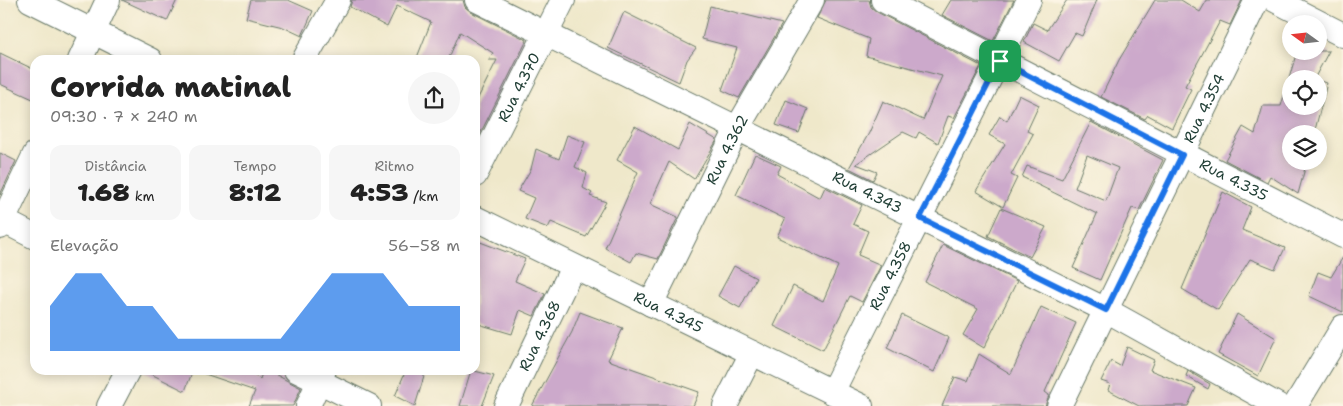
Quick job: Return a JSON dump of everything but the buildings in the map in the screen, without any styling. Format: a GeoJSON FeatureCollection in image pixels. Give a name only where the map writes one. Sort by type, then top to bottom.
{"type":"FeatureCollection","features":[{"type":"Feature","properties":{"kind":"street"},"geometry":{"type":"LineString","coordinates":[[30,0],[140,55]]}},
{"type":"Feature","properties":{"kind":"street"},"geometry":{"type":"LineString","coordinates":[[82,55],[108,0]]}},
{"type":"Feature","properties":{"kind":"street"},"geometry":{"type":"LineString","coordinates":[[307,55],[338,0]]}},
{"type":"Feature","properties":{"kind":"street","name":"Rua 4.343"},"geometry":{"type":"LineString","coordinates":[[477,0],[1106,310],[1279,406]]}},
{"type":"Feature","properties":{"kind":"street","name":"Rua 4.370"},"geometry":{"type":"LineString","coordinates":[[480,165],[563,0]]}},
{"type":"Feature","properties":{"kind":"street","name":"Rua 4.362"},"geometry":{"type":"LineString","coordinates":[[651,304],[738,127],[812,0]]}},
{"type":"Feature","properties":{"kind":"street","name":"Rua 4.335"},"geometry":{"type":"LineString","coordinates":[[883,0],[1343,236]]}},
{"type":"Feature","properties":{"kind":"street","name":"Rua 4.358"},"geometry":{"type":"LineString","coordinates":[[832,392],[1029,0]]}},
{"type":"Feature","properties":{"kind":"street","name":"Rua 4.354"},"geometry":{"type":"LineString","coordinates":[[1058,406],[1257,0]]}},
{"type":"Feature","properties":{"kind":"street"},"geometry":{"type":"LineString","coordinates":[[1275,0],[1343,35]]}},
{"type":"Feature","properties":{"kind":"street"},"geometry":{"type":"LineString","coordinates":[[30,164],[1,222],[30,235]]}},
{"type":"Feature","properties":{"kind":"street","name":"Rua 4.345"},"geometry":{"type":"LineString","coordinates":[[480,220],[860,406]]}},
{"type":"Feature","properties":{"kind":"street","name":"Rua 4.368"},"geometry":{"type":"LineString","coordinates":[[506,406],[573,267]]}},
{"type":"Feature","properties":{"kind":"street"},"geometry":{"type":"LineString","coordinates":[[1295,406],[1343,327]]}},
{"type":"Feature","properties":{"kind":"street"},"geometry":{"type":"LineString","coordinates":[[725,406],[752,353]]}},
{"type":"Feature","properties":{"kind":"street"},"geometry":{"type":"LineString","coordinates":[[109,406],[125,375]]}},
{"type":"Feature","properties":{"kind":"street"},"geometry":{"type":"LineString","coordinates":[[308,406],[322,375],[369,406]]}},
{"type":"Feature","properties":{"kind":"route"},"geometry":{"type":"LineString","coordinates":[[1000,61],[1182,155],[1106,310],[920,218],[1000,61]]}}]}
